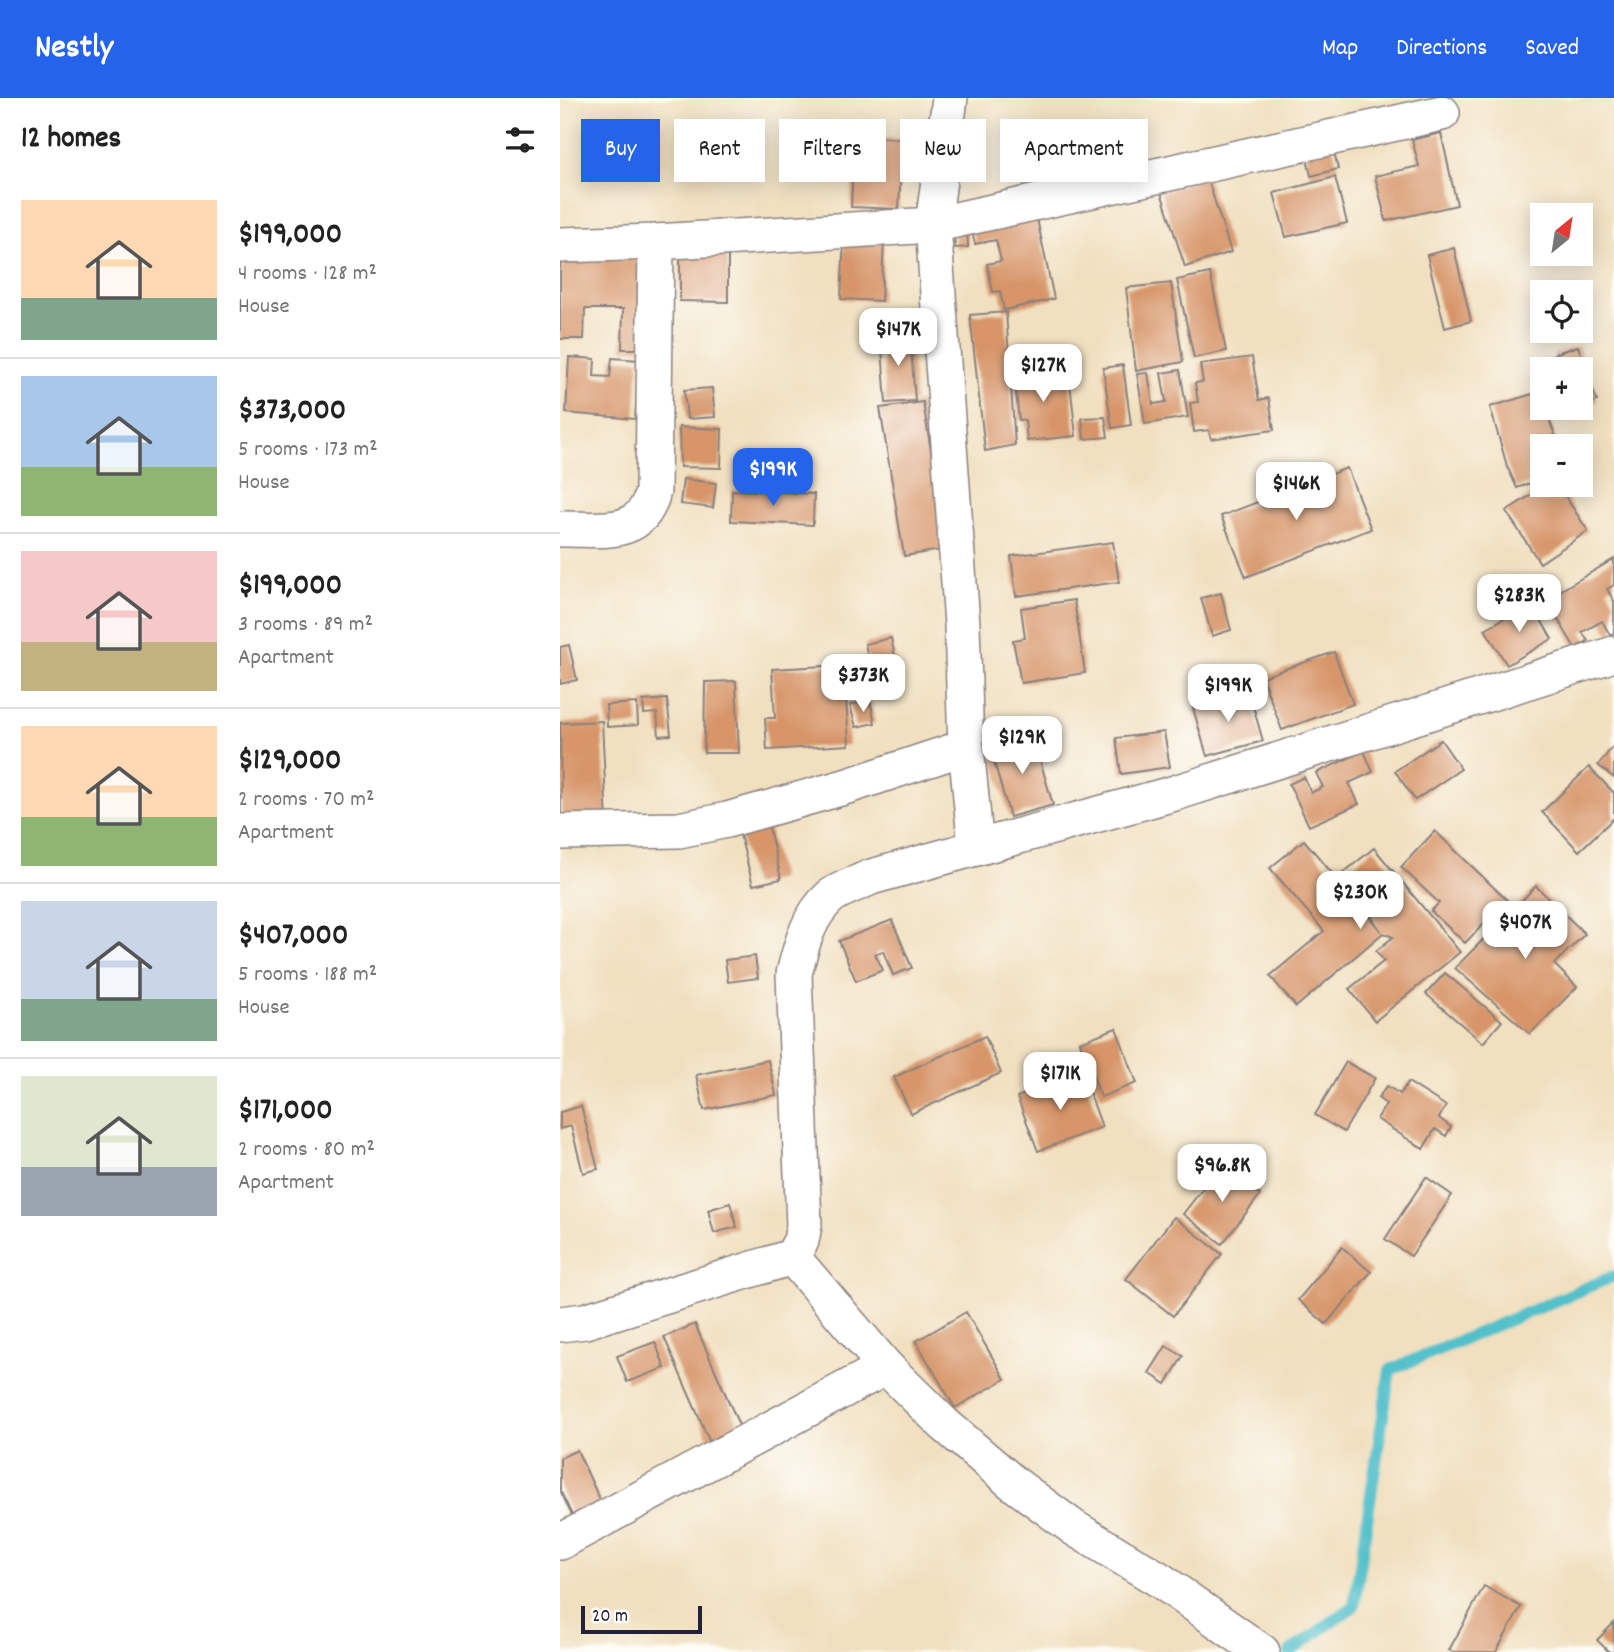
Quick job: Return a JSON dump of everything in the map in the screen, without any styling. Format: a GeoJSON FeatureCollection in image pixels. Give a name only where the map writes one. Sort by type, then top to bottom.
{"type":"FeatureCollection","features":[{"type":"Feature","properties":{"kind":"street"},"geometry":{"type":"LineString","coordinates":[[950,98],[933,225],[962,624],[966,747],[976,848]]}},
{"type":"Feature","properties":{"kind":"street"},"geometry":{"type":"LineString","coordinates":[[560,246],[933,225],[1442,113]]}},
{"type":"Feature","properties":{"kind":"street"},"geometry":{"type":"LineString","coordinates":[[560,529],[622,528],[635,523],[650,505],[653,491],[656,242]]}},
{"type":"Feature","properties":{"kind":"street"},"geometry":{"type":"LineString","coordinates":[[560,1325],[585,1321],[792,1257],[801,1241],[804,1225],[794,974],[801,946],[815,914],[833,895],[871,877],[1175,793],[1614,654]]}},
{"type":"Feature","properties":{"kind":"street"},"geometry":{"type":"LineString","coordinates":[[560,832],[679,830],[727,820],[848,786],[966,747]]}},
{"type":"Feature","properties":{"kind":"street"},"geometry":{"type":"LineString","coordinates":[[792,1257],[886,1367],[944,1424],[1023,1490],[1074,1528],[1160,1580],[1262,1652]]}},
{"type":"Feature","properties":{"kind":"street"},"geometry":{"type":"LineString","coordinates":[[560,1542],[886,1367]]}},
{"type":"Feature","properties":{"kind":"building"},"geometry":{"type":"Polygon","coordinates":[[[1441,133],[1457,205],[1386,221],[1375,176],[1419,166],[1412,140],[1441,133]]]}},
{"type":"Feature","properties":{"kind":"building"},"geometry":{"type":"Polygon","coordinates":[[[886,138],[900,139],[899,209],[851,207],[852,182],[886,182],[886,138]]]}},
{"type":"Feature","properties":{"kind":"building"},"geometry":{"type":"Polygon","coordinates":[[[1333,147],[1338,169],[1311,176],[1306,154],[1333,147]]]}},
{"type":"Feature","properties":{"kind":"building"},"geometry":{"type":"Polygon","coordinates":[[[1207,177],[1231,252],[1185,267],[1161,192],[1207,177]]]}},
{"type":"Feature","properties":{"kind":"building"},"geometry":{"type":"Polygon","coordinates":[[[1335,177],[1347,223],[1286,237],[1274,193],[1335,177]]]}},
{"type":"Feature","properties":{"kind":"building"},"geometry":{"type":"Polygon","coordinates":[[[1036,214],[1054,299],[1004,310],[1000,291],[993,292],[987,264],[1001,261],[996,240],[975,244],[971,226],[1036,214]]]}},
{"type":"Feature","properties":{"kind":"building"},"geometry":{"type":"Polygon","coordinates":[[[953,225],[967,225],[968,247],[955,248],[953,225]]]}},
{"type":"Feature","properties":{"kind":"building"},"geometry":{"type":"Polygon","coordinates":[[[844,239],[884,242],[881,301],[841,299],[844,239]]]}},
{"type":"Feature","properties":{"kind":"building"},"geometry":{"type":"Polygon","coordinates":[[[680,247],[728,249],[728,302],[680,301],[680,247]]]}},
{"type":"Feature","properties":{"kind":"building"},"geometry":{"type":"Polygon","coordinates":[[[1454,248],[1471,321],[1445,328],[1427,255],[1454,248]]]}},
{"type":"Feature","properties":{"kind":"building"},"geometry":{"type":"Polygon","coordinates":[[[560,257],[648,259],[647,349],[622,349],[623,309],[585,309],[584,339],[560,339],[560,257]]]}},
{"type":"Feature","properties":{"kind":"building"},"geometry":{"type":"Polygon","coordinates":[[[1210,273],[1226,351],[1194,358],[1177,280],[1210,273]]]}},
{"type":"Feature","properties":{"kind":"building"},"geometry":{"type":"Polygon","coordinates":[[[1171,283],[1183,362],[1136,371],[1126,288],[1171,283]]]}},
{"type":"Feature","properties":{"kind":"building"},"geometry":{"type":"Polygon","coordinates":[[[1006,312],[1015,445],[985,451],[970,315],[1006,312]]]}},
{"type":"Feature","properties":{"kind":"building"},"geometry":{"type":"Polygon","coordinates":[[[910,333],[915,401],[886,403],[881,335],[910,333]]]}},
{"type":"Feature","properties":{"kind":"building"},"geometry":{"type":"Polygon","coordinates":[[[1578,346],[1582,357],[1555,357],[1554,354],[1578,346]]]}},
{"type":"Feature","properties":{"kind":"building"},"geometry":{"type":"Polygon","coordinates":[[[569,357],[595,359],[594,376],[610,377],[612,358],[639,360],[635,419],[566,413],[569,357]]]}},
{"type":"Feature","properties":{"kind":"building"},"geometry":{"type":"Polygon","coordinates":[[[1252,357],[1259,400],[1269,398],[1274,430],[1211,439],[1209,430],[1194,432],[1190,403],[1198,402],[1195,383],[1203,382],[1200,364],[1252,357]]]}},
{"type":"Feature","properties":{"kind":"building"},"geometry":{"type":"Polygon","coordinates":[[[1042,361],[1045,386],[1070,383],[1076,436],[1027,441],[1025,420],[1019,420],[1013,364],[1042,361]]]}},
{"type":"Feature","properties":{"kind":"building"},"geometry":{"type":"Polygon","coordinates":[[[1123,365],[1131,425],[1112,428],[1103,368],[1123,365]]]}},
{"type":"Feature","properties":{"kind":"building"},"geometry":{"type":"Polygon","coordinates":[[[1180,370],[1188,417],[1145,424],[1137,374],[1148,373],[1153,404],[1166,402],[1161,373],[1180,370]]]}},
{"type":"Feature","properties":{"kind":"building"},"geometry":{"type":"Polygon","coordinates":[[[712,388],[715,417],[687,419],[684,390],[712,388]]]}},
{"type":"Feature","properties":{"kind":"building"},"geometry":{"type":"Polygon","coordinates":[[[1530,395],[1530,420],[1549,420],[1555,434],[1530,434],[1530,483],[1517,488],[1507,466],[1490,407],[1530,395]]]}},
{"type":"Feature","properties":{"kind":"building"},"geometry":{"type":"Polygon","coordinates":[[[923,402],[947,549],[904,556],[880,408],[923,402]]]}},
{"type":"Feature","properties":{"kind":"building"},"geometry":{"type":"Polygon","coordinates":[[[1105,417],[1108,437],[1084,439],[1082,418],[1105,417]]]}},
{"type":"Feature","properties":{"kind":"building"},"geometry":{"type":"Polygon","coordinates":[[[679,427],[722,429],[721,468],[680,467],[679,427]]]}},
{"type":"Feature","properties":{"kind":"building"},"geometry":{"type":"Polygon","coordinates":[[[1347,468],[1371,529],[1246,577],[1221,516],[1347,468]]]}},
{"type":"Feature","properties":{"kind":"building"},"geometry":{"type":"Polygon","coordinates":[[[683,479],[716,483],[713,508],[680,504],[683,479]]]}},
{"type":"Feature","properties":{"kind":"building"},"geometry":{"type":"Polygon","coordinates":[[[732,490],[814,494],[813,525],[731,521],[732,490]]]}},
{"type":"Feature","properties":{"kind":"building"},"geometry":{"type":"Polygon","coordinates":[[[1530,496],[1566,497],[1588,531],[1540,563],[1506,511],[1530,496]]]}},
{"type":"Feature","properties":{"kind":"building"},"geometry":{"type":"Polygon","coordinates":[[[1113,542],[1119,582],[1016,596],[1011,556],[1113,542]]]}},
{"type":"Feature","properties":{"kind":"building"},"geometry":{"type":"Polygon","coordinates":[[[1614,559],[1614,585],[1607,589],[1614,601],[1614,633],[1610,635],[1602,621],[1582,632],[1588,641],[1575,648],[1546,599],[1614,559]]]}},
{"type":"Feature","properties":{"kind":"building"},"geometry":{"type":"Polygon","coordinates":[[[1221,593],[1231,630],[1212,636],[1201,598],[1221,593]]]}},
{"type":"Feature","properties":{"kind":"building"},"geometry":{"type":"Polygon","coordinates":[[[1074,600],[1085,673],[1021,683],[1013,640],[1025,638],[1021,608],[1074,600]]]}},
{"type":"Feature","properties":{"kind":"building"},"geometry":{"type":"Polygon","coordinates":[[[1531,603],[1552,639],[1507,665],[1485,629],[1531,603]]]}},
{"type":"Feature","properties":{"kind":"building"},"geometry":{"type":"Polygon","coordinates":[[[891,638],[901,685],[876,691],[865,644],[891,638]]]}},
{"type":"Feature","properties":{"kind":"building"},"geometry":{"type":"Polygon","coordinates":[[[569,645],[577,680],[560,684],[560,647],[569,645]]]}},
{"type":"Feature","properties":{"kind":"building"},"geometry":{"type":"Polygon","coordinates":[[[1334,652],[1353,704],[1282,730],[1262,677],[1334,652]]]}},
{"type":"Feature","properties":{"kind":"building"},"geometry":{"type":"Polygon","coordinates":[[[844,665],[849,745],[767,750],[765,718],[775,718],[772,669],[844,665]]]}},
{"type":"Feature","properties":{"kind":"building"},"geometry":{"type":"Polygon","coordinates":[[[736,681],[739,753],[704,753],[705,682],[736,681]]]}},
{"type":"Feature","properties":{"kind":"building"},"geometry":{"type":"Polygon","coordinates":[[[1249,692],[1263,741],[1207,756],[1193,708],[1249,692]]]}},
{"type":"Feature","properties":{"kind":"building"},"geometry":{"type":"Polygon","coordinates":[[[667,699],[671,735],[659,736],[657,713],[644,714],[643,701],[667,699]]]}},
{"type":"Feature","properties":{"kind":"building"},"geometry":{"type":"Polygon","coordinates":[[[870,700],[875,723],[856,727],[850,705],[870,700]]]}},
{"type":"Feature","properties":{"kind":"building"},"geometry":{"type":"Polygon","coordinates":[[[637,703],[638,725],[607,727],[606,705],[637,703]]]}},
{"type":"Feature","properties":{"kind":"building"},"geometry":{"type":"Polygon","coordinates":[[[602,721],[607,824],[561,827],[560,723],[602,721]]]}},
{"type":"Feature","properties":{"kind":"building"},"geometry":{"type":"Polygon","coordinates":[[[1164,732],[1170,767],[1121,774],[1116,738],[1164,732]]]}},
{"type":"Feature","properties":{"kind":"building"},"geometry":{"type":"Polygon","coordinates":[[[1033,736],[1053,805],[1010,817],[990,748],[1033,736]]]}},
{"type":"Feature","properties":{"kind":"building"},"geometry":{"type":"Polygon","coordinates":[[[1441,740],[1461,769],[1415,800],[1395,771],[1441,740]]]}},
{"type":"Feature","properties":{"kind":"building"},"geometry":{"type":"Polygon","coordinates":[[[1614,745],[1614,778],[1598,765],[1614,745]]]}},
{"type":"Feature","properties":{"kind":"building"},"geometry":{"type":"Polygon","coordinates":[[[1364,751],[1373,772],[1349,783],[1359,804],[1309,826],[1289,784],[1304,777],[1311,793],[1323,787],[1316,773],[1364,751]]]}},
{"type":"Feature","properties":{"kind":"building"},"geometry":{"type":"Polygon","coordinates":[[[1589,767],[1614,793],[1614,818],[1579,851],[1542,812],[1589,767]]]}},
{"type":"Feature","properties":{"kind":"building"},"geometry":{"type":"Polygon","coordinates":[[[768,824],[781,879],[753,885],[739,831],[768,824]]]}},
{"type":"Feature","properties":{"kind":"building"},"geometry":{"type":"Polygon","coordinates":[[[1435,831],[1507,900],[1465,943],[1431,911],[1439,903],[1401,867],[1435,831]]]}},
{"type":"Feature","properties":{"kind":"building"},"geometry":{"type":"Polygon","coordinates":[[[1304,840],[1381,931],[1342,874],[1374,848],[1460,952],[1375,1021],[1349,989],[1384,961],[1376,951],[1393,937],[1383,933],[1296,1007],[1270,976],[1324,931],[1270,868],[1304,840]]]}},
{"type":"Feature","properties":{"kind":"building"},"geometry":{"type":"Polygon","coordinates":[[[1536,886],[1585,934],[1554,964],[1577,987],[1530,1034],[1455,968],[1536,886]]]}},
{"type":"Feature","properties":{"kind":"building"},"geometry":{"type":"Polygon","coordinates":[[[892,920],[912,968],[893,975],[883,951],[875,954],[883,970],[856,981],[839,941],[892,920]]]}},
{"type":"Feature","properties":{"kind":"building"},"geometry":{"type":"Polygon","coordinates":[[[755,956],[758,978],[728,982],[725,960],[755,956]]]}},
{"type":"Feature","properties":{"kind":"building"},"geometry":{"type":"Polygon","coordinates":[[[1445,973],[1502,1021],[1483,1043],[1426,994],[1445,973]]]}},
{"type":"Feature","properties":{"kind":"building"},"geometry":{"type":"Polygon","coordinates":[[[1116,1028],[1137,1083],[1101,1097],[1080,1042],[1116,1028]]]}},
{"type":"Feature","properties":{"kind":"building"},"geometry":{"type":"Polygon","coordinates":[[[985,1036],[1001,1073],[911,1114],[894,1077],[985,1036]]]}},
{"type":"Feature","properties":{"kind":"building"},"geometry":{"type":"Polygon","coordinates":[[[768,1060],[776,1095],[704,1110],[696,1075],[768,1060]]]}},
{"type":"Feature","properties":{"kind":"building"},"geometry":{"type":"Polygon","coordinates":[[[1346,1062],[1375,1078],[1344,1132],[1315,1115],[1346,1062]]]}},
{"type":"Feature","properties":{"kind":"building"},"geometry":{"type":"Polygon","coordinates":[[[1082,1072],[1102,1127],[1038,1151],[1017,1097],[1082,1072]]]}},
{"type":"Feature","properties":{"kind":"building"},"geometry":{"type":"Polygon","coordinates":[[[1408,1082],[1446,1106],[1439,1118],[1451,1127],[1446,1136],[1435,1129],[1423,1149],[1377,1119],[1386,1104],[1378,1098],[1387,1086],[1400,1094],[1408,1082]]]}},
{"type":"Feature","properties":{"kind":"building"},"geometry":{"type":"Polygon","coordinates":[[[581,1106],[598,1169],[583,1173],[571,1126],[560,1129],[560,1112],[581,1106]]]}},
{"type":"Feature","properties":{"kind":"building"},"geometry":{"type":"Polygon","coordinates":[[[1221,1165],[1260,1195],[1222,1244],[1183,1214],[1221,1165]]]}},
{"type":"Feature","properties":{"kind":"building"},"geometry":{"type":"Polygon","coordinates":[[[1426,1177],[1452,1195],[1411,1256],[1385,1239],[1426,1177]]]}},
{"type":"Feature","properties":{"kind":"building"},"geometry":{"type":"Polygon","coordinates":[[[730,1203],[737,1227],[714,1233],[708,1210],[730,1203]]]}},
{"type":"Feature","properties":{"kind":"building"},"geometry":{"type":"Polygon","coordinates":[[[1174,1217],[1222,1254],[1173,1316],[1126,1279],[1174,1217]]]}},
{"type":"Feature","properties":{"kind":"building"},"geometry":{"type":"Polygon","coordinates":[[[1342,1247],[1371,1272],[1326,1324],[1298,1300],[1342,1247]]]}},
{"type":"Feature","properties":{"kind":"building"},"geometry":{"type":"Polygon","coordinates":[[[966,1312],[1005,1379],[955,1408],[916,1341],[966,1312]]]}},
{"type":"Feature","properties":{"kind":"building"},"geometry":{"type":"Polygon","coordinates":[[[695,1324],[742,1432],[711,1445],[664,1337],[695,1324]]]}},
{"type":"Feature","properties":{"kind":"building"},"geometry":{"type":"Polygon","coordinates":[[[655,1342],[665,1368],[627,1382],[617,1356],[655,1342]]]}},
{"type":"Feature","properties":{"kind":"building"},"geometry":{"type":"Polygon","coordinates":[[[1166,1346],[1183,1356],[1166,1384],[1149,1373],[1166,1346]]]}},
{"type":"Feature","properties":{"kind":"building"},"geometry":{"type":"Polygon","coordinates":[[[577,1450],[605,1511],[576,1524],[560,1490],[560,1458],[577,1450]]]}},
{"type":"Feature","properties":{"kind":"building"},"geometry":{"type":"Polygon","coordinates":[[[1484,1586],[1521,1607],[1496,1652],[1449,1650],[1484,1586]]]}},
{"type":"Feature","properties":{"kind":"building"},"geometry":{"type":"Polygon","coordinates":[[[1614,1623],[1614,1652],[1609,1652],[1597,1640],[1614,1623]]]}},
{"type":"Feature","properties":{"kind":"waterway"},"geometry":{"type":"LineString","coordinates":[[1290,1652],[1354,1606],[1390,1370],[1614,1276]]}}]}
